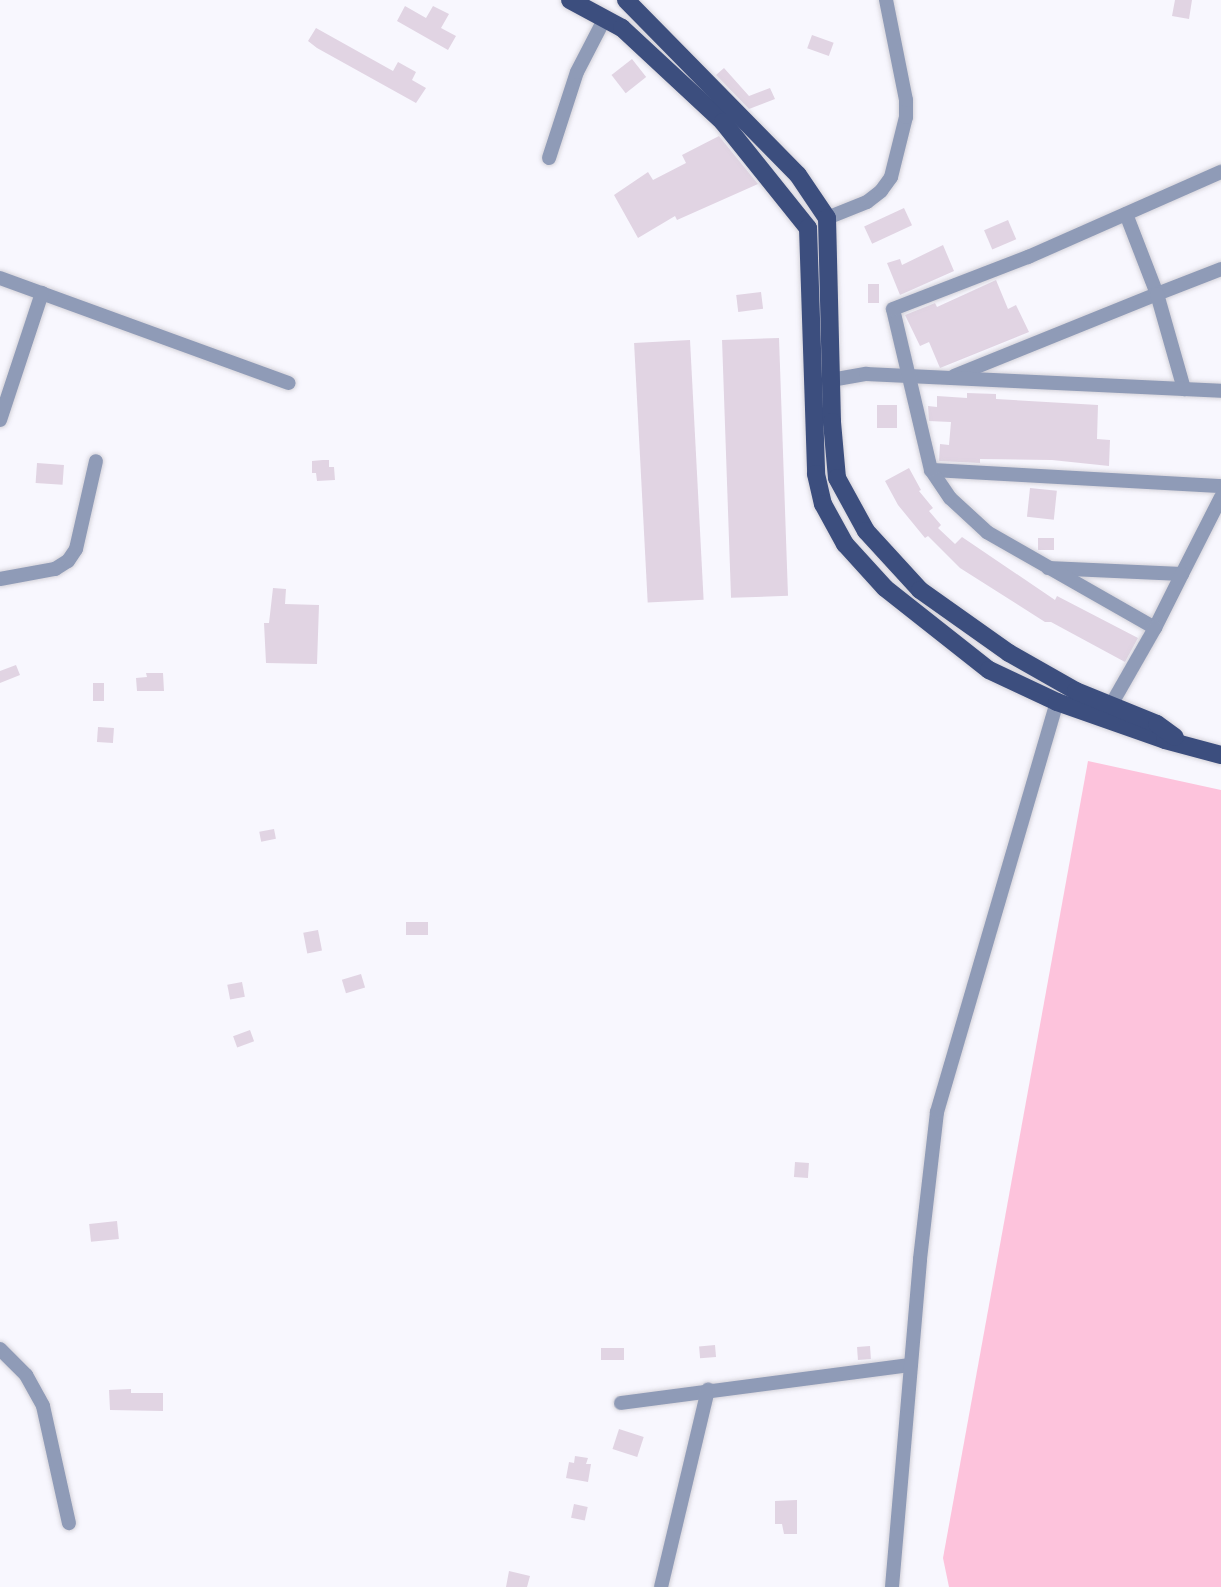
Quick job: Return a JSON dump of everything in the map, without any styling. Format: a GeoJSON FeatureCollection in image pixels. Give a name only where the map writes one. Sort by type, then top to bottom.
{"type":"FeatureCollection","features":[{"type":"Feature","properties":{"kind":"main road"},"geometry":{"type":"LineString","coordinates":[[570,0],[606,18],[632,37],[723,122],[808,228],[816,474],[823,504],[845,544],[886,588],[989,670],[1057,702],[1165,740],[1221,755]]}},
{"type":"Feature","properties":{"kind":"main road"},"geometry":{"type":"LineString","coordinates":[[626,0],[798,175],[827,218],[831,380],[837,478],[866,531],[920,590],[1009,653],[1076,691],[1157,724],[1184,743]]}},
{"type":"Feature","properties":{"kind":"street"},"geometry":{"type":"LineString","coordinates":[[827,218],[867,202],[881,191],[891,177],[906,117],[906,100],[886,0]]}},
{"type":"Feature","properties":{"kind":"street"},"geometry":{"type":"LineString","coordinates":[[550,158],[577,72],[606,18]]}},
{"type":"Feature","properties":{"kind":"street"},"geometry":{"type":"LineString","coordinates":[[1155,628],[987,532],[950,498],[932,470],[907,376],[893,309],[1028,257],[1221,172]]}},
{"type":"Feature","properties":{"kind":"street"},"geometry":{"type":"LineString","coordinates":[[1126,214],[1157,294],[1184,390]]}},
{"type":"Feature","properties":{"kind":"street"},"geometry":{"type":"LineString","coordinates":[[949,378],[1221,269]]}},
{"type":"Feature","properties":{"kind":"street"},"geometry":{"type":"LineString","coordinates":[[0,278],[288,383]]}},
{"type":"Feature","properties":{"kind":"street"},"geometry":{"type":"LineString","coordinates":[[0,420],[42,293]]}},
{"type":"Feature","properties":{"kind":"street"},"geometry":{"type":"LineString","coordinates":[[831,380],[866,374],[1221,391]]}},
{"type":"Feature","properties":{"kind":"street"},"geometry":{"type":"LineString","coordinates":[[0,579],[55,569],[68,561],[76,549],[96,461]]}},
{"type":"Feature","properties":{"kind":"street"},"geometry":{"type":"LineString","coordinates":[[932,470],[1221,486]]}},
{"type":"Feature","properties":{"kind":"street"},"geometry":{"type":"LineString","coordinates":[[1111,705],[1155,628],[1221,497]]}},
{"type":"Feature","properties":{"kind":"street"},"geometry":{"type":"LineString","coordinates":[[1046,568],[1182,574]]}},
{"type":"Feature","properties":{"kind":"street"},"geometry":{"type":"LineString","coordinates":[[892,1587],[937,1112],[1057,702]]}},
{"type":"Feature","properties":{"kind":"street"},"geometry":{"type":"LineString","coordinates":[[0,1349],[26,1375],[43,1406],[69,1523]]}},
{"type":"Feature","properties":{"kind":"street"},"geometry":{"type":"LineString","coordinates":[[621,1403],[911,1365]]}},
{"type":"Feature","properties":{"kind":"street"},"geometry":{"type":"LineString","coordinates":[[661,1587],[708,1390]]}},
{"type":"Feature","properties":{"kind":"shaded area"},"geometry":{"type":"Polygon","coordinates":[[[1088,761],[1221,790],[1221,1587],[949,1587],[943,1558],[1088,761]]]}},
{"type":"Feature","properties":{"kind":"building"},"geometry":{"type":"Polygon","coordinates":[[[1175,0],[1192,0],[1189,19],[1172,16],[1175,0]]]}},
{"type":"Feature","properties":{"kind":"building"},"geometry":{"type":"Polygon","coordinates":[[[405,6],[426,18],[433,6],[449,14],[441,28],[456,36],[448,50],[397,21],[405,6]]]}},
{"type":"Feature","properties":{"kind":"building"},"geometry":{"type":"Polygon","coordinates":[[[316,28],[393,71],[398,62],[416,72],[412,80],[426,88],[416,103],[317,48],[308,41],[316,28]]]}},
{"type":"Feature","properties":{"kind":"building"},"geometry":{"type":"Polygon","coordinates":[[[812,35],[834,43],[829,56],[807,48],[812,35]]]}},
{"type":"Feature","properties":{"kind":"building"},"geometry":{"type":"Polygon","coordinates":[[[632,59],[646,77],[626,93],[612,75],[632,59]]]}},
{"type":"Feature","properties":{"kind":"building"},"geometry":{"type":"Polygon","coordinates":[[[724,68],[749,96],[770,88],[775,99],[749,109],[716,75],[724,68]]]}},
{"type":"Feature","properties":{"kind":"building"},"geometry":{"type":"Polygon","coordinates":[[[719,136],[758,184],[677,220],[675,216],[638,238],[614,195],[648,172],[653,180],[686,163],[682,155],[719,136]]]}},
{"type":"Feature","properties":{"kind":"building"},"geometry":{"type":"Polygon","coordinates":[[[904,208],[912,225],[872,244],[864,227],[904,208]]]}},
{"type":"Feature","properties":{"kind":"building"},"geometry":{"type":"Polygon","coordinates":[[[1008,220],[1016,239],[992,249],[984,230],[1008,220]]]}},
{"type":"Feature","properties":{"kind":"building"},"geometry":{"type":"Polygon","coordinates":[[[943,245],[954,271],[900,295],[887,263],[900,259],[902,265],[943,245]]]}},
{"type":"Feature","properties":{"kind":"building"},"geometry":{"type":"Polygon","coordinates":[[[996,280],[1008,309],[1016,305],[1029,332],[940,368],[929,342],[920,346],[905,315],[935,303],[937,307],[996,280]]]}},
{"type":"Feature","properties":{"kind":"building"},"geometry":{"type":"Polygon","coordinates":[[[868,284],[879,284],[879,303],[868,303],[868,284]]]}},
{"type":"Feature","properties":{"kind":"building"},"geometry":{"type":"Polygon","coordinates":[[[761,292],[763,309],[738,312],[736,295],[761,292]]]}},
{"type":"Feature","properties":{"kind":"building"},"geometry":{"type":"Polygon","coordinates":[[[779,338],[788,596],[731,598],[722,340],[779,338]]]}},
{"type":"Feature","properties":{"kind":"building"},"geometry":{"type":"Polygon","coordinates":[[[690,340],[704,600],[648,603],[634,343],[690,340]]]}},
{"type":"Feature","properties":{"kind":"building"},"geometry":{"type":"Polygon","coordinates":[[[967,393],[996,394],[996,399],[1098,405],[1097,439],[1110,440],[1109,466],[1052,460],[980,459],[980,463],[939,461],[940,444],[949,445],[951,422],[929,421],[928,406],[937,407],[937,396],[967,398],[967,393]]]}},
{"type":"Feature","properties":{"kind":"building"},"geometry":{"type":"Polygon","coordinates":[[[877,405],[897,405],[897,428],[877,428],[877,405]]]}},
{"type":"Feature","properties":{"kind":"building"},"geometry":{"type":"Polygon","coordinates":[[[329,460],[329,467],[334,467],[335,480],[317,481],[316,473],[312,473],[312,461],[329,460]]]}},
{"type":"Feature","properties":{"kind":"building"},"geometry":{"type":"Polygon","coordinates":[[[37,463],[64,465],[63,485],[36,483],[37,463]]]}},
{"type":"Feature","properties":{"kind":"building"},"geometry":{"type":"Polygon","coordinates":[[[909,468],[921,490],[919,491],[933,508],[929,511],[941,525],[938,528],[955,544],[962,537],[1055,600],[1057,596],[1138,638],[1125,662],[1051,622],[1045,622],[960,568],[928,536],[925,538],[898,505],[885,481],[909,468]]]}},
{"type":"Feature","properties":{"kind":"building"},"geometry":{"type":"Polygon","coordinates":[[[1030,488],[1057,491],[1054,520],[1027,517],[1030,488]]]}},
{"type":"Feature","properties":{"kind":"building"},"geometry":{"type":"Polygon","coordinates":[[[1038,538],[1054,538],[1054,550],[1038,550],[1038,538]]]}},
{"type":"Feature","properties":{"kind":"building"},"geometry":{"type":"Polygon","coordinates":[[[273,588],[286,589],[285,604],[319,605],[317,664],[266,663],[264,623],[269,623],[273,588]]]}},
{"type":"Feature","properties":{"kind":"building"},"geometry":{"type":"Polygon","coordinates":[[[16,665],[20,675],[0,683],[0,671],[16,665]]]}},
{"type":"Feature","properties":{"kind":"building"},"geometry":{"type":"Polygon","coordinates":[[[146,673],[163,673],[164,691],[137,691],[136,678],[147,677],[146,673]]]}},
{"type":"Feature","properties":{"kind":"building"},"geometry":{"type":"Polygon","coordinates":[[[93,683],[104,683],[104,701],[93,701],[93,683]]]}},
{"type":"Feature","properties":{"kind":"building"},"geometry":{"type":"Polygon","coordinates":[[[98,727],[114,728],[113,743],[97,742],[98,727]]]}},
{"type":"Feature","properties":{"kind":"building"},"geometry":{"type":"Polygon","coordinates":[[[274,829],[276,839],[261,842],[259,832],[274,829]]]}},
{"type":"Feature","properties":{"kind":"building"},"geometry":{"type":"Polygon","coordinates":[[[406,922],[428,922],[428,935],[406,935],[406,922]]]}},
{"type":"Feature","properties":{"kind":"building"},"geometry":{"type":"Polygon","coordinates":[[[318,930],[322,951],[307,953],[303,933],[318,930]]]}},
{"type":"Feature","properties":{"kind":"building"},"geometry":{"type":"Polygon","coordinates":[[[361,974],[365,987],[346,993],[342,980],[361,974]]]}},
{"type":"Feature","properties":{"kind":"building"},"geometry":{"type":"Polygon","coordinates":[[[242,982],[245,997],[230,1000],[227,985],[242,982]]]}},
{"type":"Feature","properties":{"kind":"building"},"geometry":{"type":"Polygon","coordinates":[[[250,1030],[254,1041],[237,1047],[233,1036],[250,1030]]]}},
{"type":"Feature","properties":{"kind":"building"},"geometry":{"type":"Polygon","coordinates":[[[795,1162],[809,1163],[808,1178],[794,1177],[795,1162]]]}},
{"type":"Feature","properties":{"kind":"building"},"geometry":{"type":"Polygon","coordinates":[[[117,1221],[119,1239],[91,1242],[89,1224],[117,1221]]]}},
{"type":"Feature","properties":{"kind":"building"},"geometry":{"type":"Polygon","coordinates":[[[715,1345],[716,1357],[700,1358],[699,1346],[715,1345]]]}},
{"type":"Feature","properties":{"kind":"building"},"geometry":{"type":"Polygon","coordinates":[[[870,1346],[871,1359],[858,1360],[857,1347],[870,1346]]]}},
{"type":"Feature","properties":{"kind":"building"},"geometry":{"type":"Polygon","coordinates":[[[601,1348],[624,1348],[624,1360],[601,1360],[601,1348]]]}},
{"type":"Feature","properties":{"kind":"building"},"geometry":{"type":"Polygon","coordinates":[[[131,1389],[131,1393],[163,1393],[163,1411],[110,1410],[109,1390],[131,1389]]]}},
{"type":"Feature","properties":{"kind":"building"},"geometry":{"type":"Polygon","coordinates":[[[619,1429],[644,1437],[637,1457],[613,1449],[619,1429]]]}},
{"type":"Feature","properties":{"kind":"building"},"geometry":{"type":"Polygon","coordinates":[[[575,1456],[588,1458],[586,1464],[591,1464],[588,1482],[566,1478],[569,1462],[574,1463],[575,1456]]]}},
{"type":"Feature","properties":{"kind":"building"},"geometry":{"type":"Polygon","coordinates":[[[797,1500],[797,1534],[784,1534],[782,1524],[775,1524],[775,1501],[797,1500]]]}},
{"type":"Feature","properties":{"kind":"building"},"geometry":{"type":"Polygon","coordinates":[[[574,1504],[588,1507],[585,1521],[571,1518],[574,1504]]]}},
{"type":"Feature","properties":{"kind":"building"},"geometry":{"type":"Polygon","coordinates":[[[509,1571],[530,1576],[527,1587],[506,1587],[509,1571]]]}}]}
